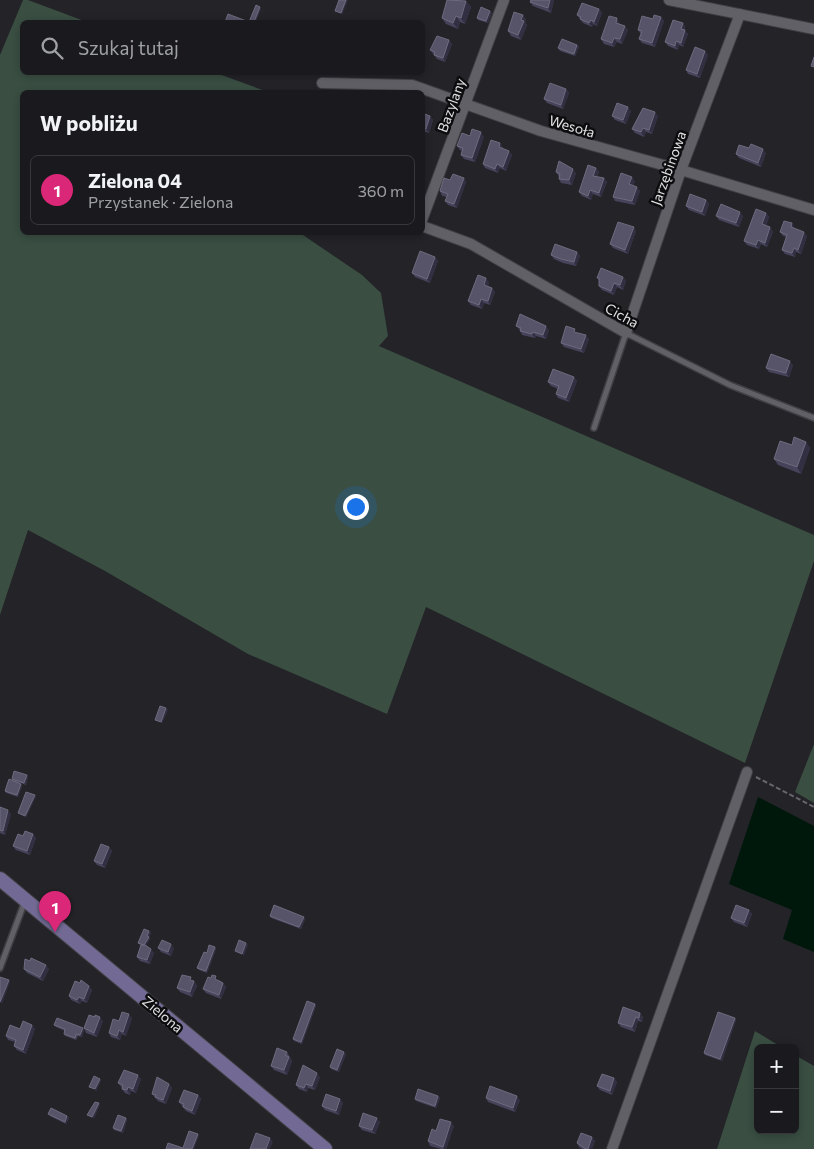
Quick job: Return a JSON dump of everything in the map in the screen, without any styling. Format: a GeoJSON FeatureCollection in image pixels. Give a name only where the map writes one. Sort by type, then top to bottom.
{"type":"FeatureCollection","features":[{"type":"Feature","properties":{"kind":"street","name":"Bazylany"},"geometry":{"type":"LineString","coordinates":[[425,212],[504,0]]}},
{"type":"Feature","properties":{"kind":"street"},"geometry":{"type":"LineString","coordinates":[[670,0],[814,29]]}},
{"type":"Feature","properties":{"kind":"street","name":"Jarzębinowa"},"geometry":{"type":"LineString","coordinates":[[626,333],[681,170],[740,14]]}},
{"type":"Feature","properties":{"kind":"street","name":"Wesoła"},"geometry":{"type":"LineString","coordinates":[[322,83],[412,85],[541,131],[814,210]]}},
{"type":"Feature","properties":{"kind":"street","name":"Cicha"},"geometry":{"type":"LineString","coordinates":[[425,227],[471,244],[626,333]]}},
{"type":"Feature","properties":{"kind":"street"},"geometry":{"type":"LineString","coordinates":[[612,1149],[747,772]]}},
{"type":"Feature","properties":{"kind":"street","name":"Zielona"},"geometry":{"type":"LineString","coordinates":[[0,880],[325,1149]]}},
{"type":"Feature","properties":{"kind":"lane","name":"Cicha"},"geometry":{"type":"LineString","coordinates":[[626,333],[722,381],[814,418]]}},
{"type":"Feature","properties":{"kind":"lane"},"geometry":{"type":"LineString","coordinates":[[594,428],[626,333]]}},
{"type":"Feature","properties":{"kind":"lane"},"geometry":{"type":"LineString","coordinates":[[0,968],[26,901]]}},
{"type":"Feature","properties":{"kind":"path"},"geometry":{"type":"LineString","coordinates":[[747,772],[814,807]]}},
{"type":"Feature","properties":{"kind":"shaded area"},"geometry":{"type":"Polygon","coordinates":[[[23,0],[28,0],[82,20],[20,20],[20,75],[221,75],[263,90],[20,90],[20,235],[303,235],[362,275],[381,293],[388,336],[379,346],[814,535],[814,561],[745,763],[426,607],[387,714],[248,654],[105,571],[28,530],[0,615],[0,55],[23,0]]]}},
{"type":"Feature","properties":{"kind":"shaded area"},"geometry":{"type":"Polygon","coordinates":[[[814,744],[814,803],[795,792],[814,744]]]}},
{"type":"Feature","properties":{"kind":"shaded area"},"geometry":{"type":"Polygon","coordinates":[[[758,797],[814,826],[814,952],[783,939],[792,910],[729,884],[758,797]]]}},
{"type":"Feature","properties":{"kind":"shaded area"},"geometry":{"type":"Polygon","coordinates":[[[755,1031],[776,1044],[754,1044],[754,1134],[799,1134],[799,1057],[814,1066],[814,1149],[717,1149],[755,1031]]]}},
{"type":"Feature","properties":{"kind":"building"},"geometry":{"type":"Polygon","coordinates":[[[339,0],[346,0],[341,13],[335,11],[339,0]]]}},
{"type":"Feature","properties":{"kind":"building"},"geometry":{"type":"Polygon","coordinates":[[[447,0],[466,1],[461,18],[456,16],[453,23],[442,18],[447,0]]]}},
{"type":"Feature","properties":{"kind":"building"},"geometry":{"type":"Polygon","coordinates":[[[531,0],[550,0],[548,8],[530,2],[531,0]]]}},
{"type":"Feature","properties":{"kind":"building"},"geometry":{"type":"Polygon","coordinates":[[[582,3],[599,9],[594,22],[591,20],[589,23],[580,19],[581,17],[577,15],[582,3]]]}},
{"type":"Feature","properties":{"kind":"building"},"geometry":{"type":"Polygon","coordinates":[[[256,5],[260,7],[255,20],[250,20],[256,5]]]}},
{"type":"Feature","properties":{"kind":"building"},"geometry":{"type":"Polygon","coordinates":[[[481,7],[490,11],[486,21],[477,18],[481,7]]]}},
{"type":"Feature","properties":{"kind":"building"},"geometry":{"type":"Polygon","coordinates":[[[514,12],[523,15],[521,20],[524,21],[518,35],[508,31],[514,12]]]}},
{"type":"Feature","properties":{"kind":"building"},"geometry":{"type":"Polygon","coordinates":[[[228,14],[244,20],[226,20],[228,14]]]}},
{"type":"Feature","properties":{"kind":"building"},"geometry":{"type":"Polygon","coordinates":[[[654,15],[661,17],[652,43],[639,39],[642,31],[638,30],[642,16],[653,19],[654,15]]]}},
{"type":"Feature","properties":{"kind":"building"},"geometry":{"type":"Polygon","coordinates":[[[609,16],[617,18],[616,23],[625,26],[620,39],[614,38],[612,43],[601,39],[609,16]]]}},
{"type":"Feature","properties":{"kind":"building"},"geometry":{"type":"Polygon","coordinates":[[[673,20],[683,23],[681,29],[685,30],[681,43],[676,41],[675,46],[665,42],[673,20]]]}},
{"type":"Feature","properties":{"kind":"building"},"geometry":{"type":"Polygon","coordinates":[[[437,36],[449,40],[443,58],[434,55],[435,52],[430,50],[437,36]]]}},
{"type":"Feature","properties":{"kind":"building"},"geometry":{"type":"Polygon","coordinates":[[[562,39],[577,45],[574,54],[558,48],[562,39]]]}},
{"type":"Feature","properties":{"kind":"building"},"geometry":{"type":"Polygon","coordinates":[[[695,47],[705,51],[697,74],[686,70],[695,47]]]}},
{"type":"Feature","properties":{"kind":"building"},"geometry":{"type":"Polygon","coordinates":[[[550,83],[566,89],[561,105],[544,99],[550,83]]]}},
{"type":"Feature","properties":{"kind":"building"},"geometry":{"type":"Polygon","coordinates":[[[617,103],[628,107],[623,120],[612,116],[617,103]]]}},
{"type":"Feature","properties":{"kind":"building"},"geometry":{"type":"Polygon","coordinates":[[[643,108],[655,112],[649,130],[643,128],[641,132],[632,129],[643,108]]]}},
{"type":"Feature","properties":{"kind":"building"},"geometry":{"type":"Polygon","coordinates":[[[425,114],[430,116],[425,129],[425,114]]]}},
{"type":"Feature","properties":{"kind":"building"},"geometry":{"type":"Polygon","coordinates":[[[472,129],[481,132],[472,158],[461,155],[463,148],[457,146],[462,133],[470,136],[472,129]]]}},
{"type":"Feature","properties":{"kind":"building"},"geometry":{"type":"Polygon","coordinates":[[[491,140],[500,143],[499,147],[509,151],[503,167],[497,164],[495,169],[483,164],[491,140]]]}},
{"type":"Feature","properties":{"kind":"building"},"geometry":{"type":"Polygon","coordinates":[[[751,144],[763,149],[758,163],[736,154],[739,145],[749,148],[751,144]]]}},
{"type":"Feature","properties":{"kind":"building"},"geometry":{"type":"Polygon","coordinates":[[[559,161],[573,169],[569,180],[559,179],[560,174],[556,172],[559,161]]]}},
{"type":"Feature","properties":{"kind":"building"},"geometry":{"type":"Polygon","coordinates":[[[588,165],[596,168],[593,176],[604,178],[599,193],[590,190],[588,196],[579,192],[588,165]]]}},
{"type":"Feature","properties":{"kind":"building"},"geometry":{"type":"Polygon","coordinates":[[[621,173],[632,177],[629,184],[637,187],[632,201],[613,197],[621,173]]]}},
{"type":"Feature","properties":{"kind":"building"},"geometry":{"type":"Polygon","coordinates":[[[453,174],[464,178],[454,204],[445,201],[448,194],[440,191],[444,178],[450,180],[453,174]]]}},
{"type":"Feature","properties":{"kind":"building"},"geometry":{"type":"Polygon","coordinates":[[[690,194],[706,200],[702,212],[686,206],[690,194]]]}},
{"type":"Feature","properties":{"kind":"building"},"geometry":{"type":"Polygon","coordinates":[[[721,204],[740,212],[736,223],[716,216],[721,204]]]}},
{"type":"Feature","properties":{"kind":"building"},"geometry":{"type":"Polygon","coordinates":[[[756,209],[766,213],[762,224],[770,227],[765,243],[758,240],[756,245],[744,241],[756,209]]]}},
{"type":"Feature","properties":{"kind":"building"},"geometry":{"type":"Polygon","coordinates":[[[784,221],[792,223],[791,227],[804,232],[798,250],[794,248],[792,253],[782,250],[787,235],[780,232],[784,221]]]}},
{"type":"Feature","properties":{"kind":"building"},"geometry":{"type":"Polygon","coordinates":[[[618,222],[634,227],[625,250],[610,244],[618,222]]]}},
{"type":"Feature","properties":{"kind":"building"},"geometry":{"type":"Polygon","coordinates":[[[555,244],[577,252],[574,262],[551,255],[555,244]]]}},
{"type":"Feature","properties":{"kind":"building"},"geometry":{"type":"Polygon","coordinates":[[[420,251],[435,257],[427,279],[412,273],[420,251]]]}},
{"type":"Feature","properties":{"kind":"building"},"geometry":{"type":"Polygon","coordinates":[[[601,268],[623,277],[620,285],[614,283],[611,291],[599,286],[599,278],[597,278],[601,268]]]}},
{"type":"Feature","properties":{"kind":"building"},"geometry":{"type":"Polygon","coordinates":[[[478,275],[486,278],[484,285],[492,288],[488,301],[481,299],[479,305],[468,301],[478,275]]]}},
{"type":"Feature","properties":{"kind":"building"},"geometry":{"type":"Polygon","coordinates":[[[520,314],[546,326],[543,335],[520,331],[521,328],[516,326],[520,314]]]}},
{"type":"Feature","properties":{"kind":"building"},"geometry":{"type":"Polygon","coordinates":[[[566,326],[575,329],[574,332],[586,335],[581,349],[561,343],[566,326]]]}},
{"type":"Feature","properties":{"kind":"building"},"geometry":{"type":"Polygon","coordinates":[[[771,354],[790,361],[786,373],[766,368],[771,354]]]}},
{"type":"Feature","properties":{"kind":"building"},"geometry":{"type":"Polygon","coordinates":[[[553,369],[574,377],[566,398],[556,394],[559,386],[548,382],[553,369]]]}},
{"type":"Feature","properties":{"kind":"building"},"geometry":{"type":"Polygon","coordinates":[[[794,437],[806,442],[797,467],[774,459],[780,441],[792,445],[794,437]]]}},
{"type":"Feature","properties":{"kind":"building"},"geometry":{"type":"Polygon","coordinates":[[[160,706],[166,708],[161,722],[155,720],[160,706]]]}},
{"type":"Feature","properties":{"kind":"building"},"geometry":{"type":"Polygon","coordinates":[[[14,771],[27,775],[24,783],[12,779],[14,771]]]}},
{"type":"Feature","properties":{"kind":"building"},"geometry":{"type":"Polygon","coordinates":[[[9,779],[21,784],[17,795],[5,791],[9,779]]]}},
{"type":"Feature","properties":{"kind":"building"},"geometry":{"type":"Polygon","coordinates":[[[26,792],[35,795],[25,816],[18,813],[26,792]]]}},
{"type":"Feature","properties":{"kind":"building"},"geometry":{"type":"Polygon","coordinates":[[[0,807],[8,810],[3,831],[0,830],[0,807]]]}},
{"type":"Feature","properties":{"kind":"building"},"geometry":{"type":"Polygon","coordinates":[[[25,831],[33,834],[27,851],[13,846],[18,834],[23,836],[25,831]]]}},
{"type":"Feature","properties":{"kind":"building"},"geometry":{"type":"Polygon","coordinates":[[[101,844],[109,847],[102,864],[94,861],[101,844]]]}},
{"type":"Feature","properties":{"kind":"building"},"geometry":{"type":"Polygon","coordinates":[[[274,905],[304,917],[299,927],[270,916],[274,905]]]}},
{"type":"Feature","properties":{"kind":"building"},"geometry":{"type":"Polygon","coordinates":[[[736,905],[749,910],[744,923],[731,918],[736,905]]]}},
{"type":"Feature","properties":{"kind":"building"},"geometry":{"type":"Polygon","coordinates":[[[144,929],[149,931],[147,936],[149,937],[144,945],[138,943],[144,929]]]}},
{"type":"Feature","properties":{"kind":"building"},"geometry":{"type":"Polygon","coordinates":[[[162,940],[171,944],[168,952],[158,948],[162,940]]]}},
{"type":"Feature","properties":{"kind":"building"},"geometry":{"type":"Polygon","coordinates":[[[239,940],[246,943],[242,954],[235,951],[239,940]]]}},
{"type":"Feature","properties":{"kind":"building"},"geometry":{"type":"Polygon","coordinates":[[[141,945],[151,949],[147,960],[137,957],[141,945]]]}},
{"type":"Feature","properties":{"kind":"building"},"geometry":{"type":"Polygon","coordinates":[[[209,945],[215,947],[206,971],[197,968],[204,952],[207,953],[209,945]]]}},
{"type":"Feature","properties":{"kind":"building"},"geometry":{"type":"Polygon","coordinates":[[[31,958],[46,965],[40,977],[24,969],[25,959],[30,961],[31,958]]]}},
{"type":"Feature","properties":{"kind":"building"},"geometry":{"type":"Polygon","coordinates":[[[182,975],[191,977],[190,980],[194,981],[190,992],[177,988],[182,975]]]}},
{"type":"Feature","properties":{"kind":"building"},"geometry":{"type":"Polygon","coordinates":[[[212,975],[216,976],[215,979],[223,983],[219,995],[203,989],[208,977],[211,978],[212,975]]]}},
{"type":"Feature","properties":{"kind":"building"},"geometry":{"type":"Polygon","coordinates":[[[0,977],[9,980],[0,1002],[0,977]]]}},
{"type":"Feature","properties":{"kind":"building"},"geometry":{"type":"Polygon","coordinates":[[[81,980],[89,986],[84,999],[79,997],[77,1000],[69,996],[75,981],[80,983],[81,980]]]}},
{"type":"Feature","properties":{"kind":"building"},"geometry":{"type":"Polygon","coordinates":[[[307,1001],[315,1004],[301,1042],[293,1039],[307,1001]]]}},
{"type":"Feature","properties":{"kind":"building"},"geometry":{"type":"Polygon","coordinates":[[[623,1007],[640,1013],[639,1018],[636,1017],[632,1027],[618,1023],[623,1007]]]}},
{"type":"Feature","properties":{"kind":"building"},"geometry":{"type":"Polygon","coordinates":[[[122,1012],[129,1014],[123,1032],[119,1030],[117,1036],[109,1033],[113,1019],[119,1021],[122,1012]]]}},
{"type":"Feature","properties":{"kind":"building"},"geometry":{"type":"Polygon","coordinates":[[[718,1012],[735,1018],[720,1059],[704,1053],[718,1012]]]}},
{"type":"Feature","properties":{"kind":"building"},"geometry":{"type":"Polygon","coordinates":[[[89,1015],[100,1017],[94,1033],[84,1028],[89,1015]]]}},
{"type":"Feature","properties":{"kind":"building"},"geometry":{"type":"Polygon","coordinates":[[[57,1018],[83,1028],[80,1035],[76,1034],[75,1038],[64,1034],[65,1029],[54,1025],[57,1018]]]}},
{"type":"Feature","properties":{"kind":"building"},"geometry":{"type":"Polygon","coordinates":[[[23,1021],[32,1025],[23,1050],[14,1046],[16,1040],[6,1036],[10,1025],[20,1029],[23,1021]]]}},
{"type":"Feature","properties":{"kind":"building"},"geometry":{"type":"Polygon","coordinates":[[[277,1048],[287,1052],[285,1055],[289,1057],[284,1070],[271,1066],[277,1048]]]}},
{"type":"Feature","properties":{"kind":"building"},"geometry":{"type":"Polygon","coordinates":[[[337,1049],[344,1052],[337,1070],[330,1067],[337,1049]]]}},
{"type":"Feature","properties":{"kind":"building"},"geometry":{"type":"Polygon","coordinates":[[[303,1065],[317,1073],[312,1086],[306,1084],[304,1088],[296,1085],[303,1065]]]}},
{"type":"Feature","properties":{"kind":"building"},"geometry":{"type":"Polygon","coordinates":[[[124,1070],[138,1075],[133,1089],[128,1087],[127,1090],[122,1089],[123,1085],[118,1083],[124,1070]]]}},
{"type":"Feature","properties":{"kind":"building"},"geometry":{"type":"Polygon","coordinates":[[[602,1074],[614,1078],[610,1091],[597,1086],[602,1074]]]}},
{"type":"Feature","properties":{"kind":"building"},"geometry":{"type":"Polygon","coordinates":[[[94,1076],[100,1079],[95,1089],[89,1087],[94,1076]]]}},
{"type":"Feature","properties":{"kind":"building"},"geometry":{"type":"Polygon","coordinates":[[[157,1077],[169,1084],[163,1100],[152,1094],[157,1077]]]}},
{"type":"Feature","properties":{"kind":"building"},"geometry":{"type":"Polygon","coordinates":[[[490,1086],[517,1096],[513,1108],[486,1098],[490,1086]]]}},
{"type":"Feature","properties":{"kind":"building"},"geometry":{"type":"Polygon","coordinates":[[[418,1089],[438,1096],[435,1106],[415,1099],[418,1089]]]}},
{"type":"Feature","properties":{"kind":"building"},"geometry":{"type":"Polygon","coordinates":[[[184,1090],[198,1095],[192,1111],[183,1107],[184,1104],[179,1102],[184,1090]]]}},
{"type":"Feature","properties":{"kind":"building"},"geometry":{"type":"Polygon","coordinates":[[[326,1094],[340,1099],[336,1111],[322,1106],[326,1094]]]}},
{"type":"Feature","properties":{"kind":"building"},"geometry":{"type":"Polygon","coordinates":[[[95,1102],[99,1103],[92,1117],[87,1115],[95,1102]]]}},
{"type":"Feature","properties":{"kind":"building"},"geometry":{"type":"Polygon","coordinates":[[[51,1108],[67,1116],[65,1122],[48,1114],[51,1108]]]}},
{"type":"Feature","properties":{"kind":"building"},"geometry":{"type":"Polygon","coordinates":[[[363,1113],[377,1118],[372,1130],[359,1126],[363,1113]]]}},
{"type":"Feature","properties":{"kind":"building"},"geometry":{"type":"Polygon","coordinates":[[[118,1115],[126,1118],[121,1131],[113,1128],[118,1115]]]}},
{"type":"Feature","properties":{"kind":"building"},"geometry":{"type":"Polygon","coordinates":[[[440,1119],[451,1122],[443,1147],[428,1141],[432,1129],[436,1131],[440,1119]]]}},
{"type":"Feature","properties":{"kind":"building"},"geometry":{"type":"Polygon","coordinates":[[[189,1131],[198,1134],[192,1149],[166,1149],[168,1143],[183,1148],[189,1131]]]}},
{"type":"Feature","properties":{"kind":"building"},"geometry":{"type":"Polygon","coordinates":[[[256,1133],[270,1138],[266,1149],[250,1149],[256,1133]]]}},
{"type":"Feature","properties":{"kind":"building"},"geometry":{"type":"Polygon","coordinates":[[[581,1133],[592,1137],[588,1149],[577,1143],[581,1133]]]}},
{"type":"Feature","properties":{"kind":"place","name":"Zielona 04"},"geometry":{"type":"Point","coordinates":[55,932]}}]}
